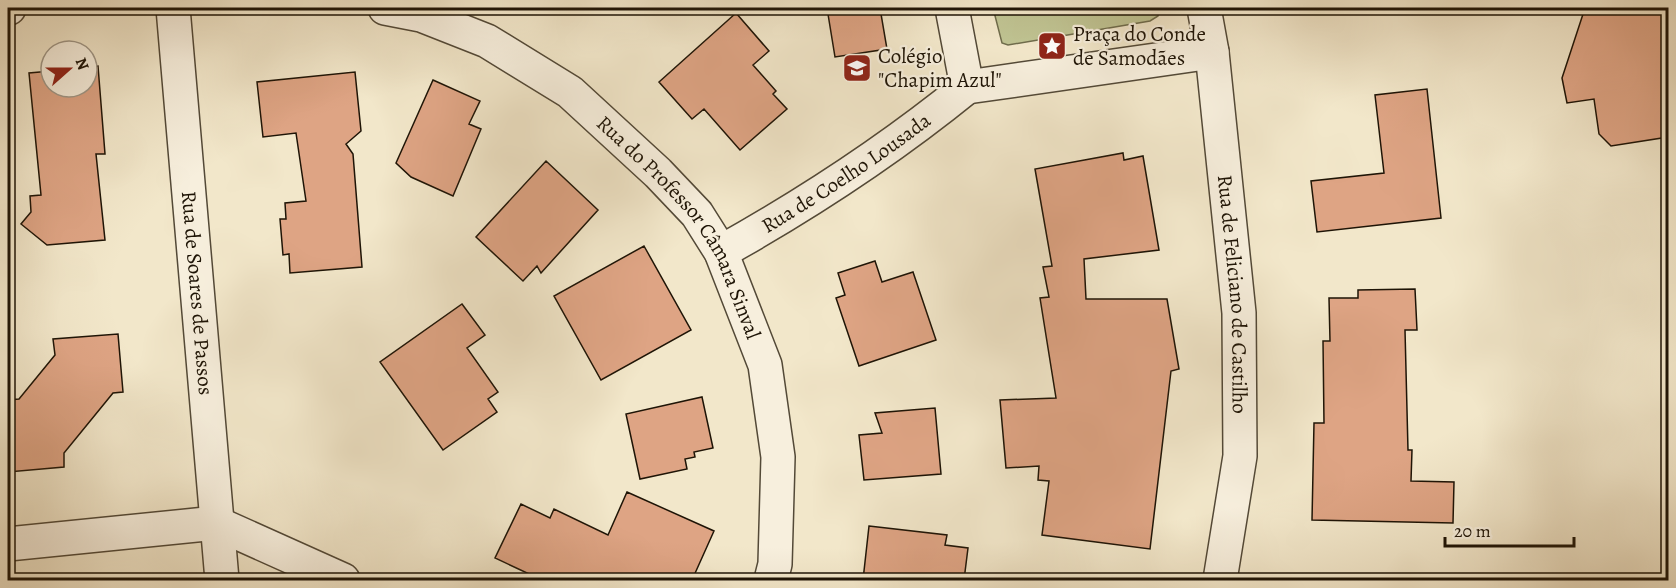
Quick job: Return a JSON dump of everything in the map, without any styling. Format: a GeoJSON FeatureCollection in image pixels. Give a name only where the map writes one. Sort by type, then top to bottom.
{"type":"FeatureCollection","features":[{"type":"Feature","properties":{"kind":"street","name":"Rua de Soares de Passos"},"geometry":{"type":"LineString","coordinates":[[173,8],[222,580]]}},
{"type":"Feature","properties":{"kind":"street","name":"Rua do Professor Câmara Sinval"},"geometry":{"type":"LineString","coordinates":[[385,8],[421,15],[487,41],[570,92],[658,172],[698,214],[721,252],[765,366],[778,457],[775,564],[771,580]]}},
{"type":"Feature","properties":{"kind":"street"},"geometry":{"type":"LineString","coordinates":[[952,8],[967,87],[1212,52]]}},
{"type":"Feature","properties":{"kind":"street","name":"Rua de Feliciano de Castilho"},"geometry":{"type":"LineString","coordinates":[[1204,8],[1212,52],[1239,313],[1240,456],[1220,580]]}},
{"type":"Feature","properties":{"kind":"street","name":"Rua de Coelho Lousada"},"geometry":{"type":"LineString","coordinates":[[721,252],[763,229],[891,143],[967,87]]}},
{"type":"Feature","properties":{"kind":"street"},"geometry":{"type":"LineString","coordinates":[[8,544],[216,523],[343,580]]}},
{"type":"Feature","properties":{"kind":"green space"},"geometry":{"type":"Polygon","coordinates":[[[993,8],[1159,8],[1158,16],[1150,21],[1008,45],[1002,43],[993,8]]]}},
{"type":"Feature","properties":{"kind":"building"},"geometry":{"type":"Polygon","coordinates":[[[827,8],[880,8],[887,49],[835,57],[827,8]]]}},
{"type":"Feature","properties":{"kind":"building"},"geometry":{"type":"Polygon","coordinates":[[[1585,8],[1668,8],[1668,137],[1611,146],[1599,134],[1594,99],[1567,103],[1562,78],[1585,8]]]}},
{"type":"Feature","properties":{"kind":"building"},"geometry":{"type":"Polygon","coordinates":[[[736,13],[769,51],[753,65],[776,91],[773,94],[787,109],[740,150],[704,109],[692,119],[659,82],[736,13]]]}},
{"type":"Feature","properties":{"kind":"building"},"geometry":{"type":"Polygon","coordinates":[[[39,72],[39,99],[99,99],[99,79],[105,154],[96,154],[105,240],[47,245],[21,224],[31,212],[30,196],[41,195],[29,73],[39,72]]]}},
{"type":"Feature","properties":{"kind":"building"},"geometry":{"type":"Polygon","coordinates":[[[355,72],[361,131],[346,144],[353,154],[362,267],[290,273],[289,254],[283,255],[280,219],[286,219],[285,203],[306,201],[296,133],[263,137],[257,82],[355,72]]]}},
{"type":"Feature","properties":{"kind":"building"},"geometry":{"type":"Polygon","coordinates":[[[433,80],[480,101],[469,124],[481,129],[453,196],[411,177],[396,163],[433,80]]]}},
{"type":"Feature","properties":{"kind":"building"},"geometry":{"type":"Polygon","coordinates":[[[1427,89],[1441,218],[1317,232],[1311,181],[1384,173],[1375,95],[1427,89]]]}},
{"type":"Feature","properties":{"kind":"building"},"geometry":{"type":"Polygon","coordinates":[[[1123,153],[1124,160],[1143,156],[1159,250],[1084,259],[1086,299],[1167,299],[1179,369],[1171,371],[1150,549],[1042,535],[1049,481],[1038,480],[1039,466],[1006,468],[1000,400],[1056,398],[1040,298],[1049,297],[1043,267],[1052,266],[1035,169],[1123,153]]]}},
{"type":"Feature","properties":{"kind":"building"},"geometry":{"type":"Polygon","coordinates":[[[546,161],[598,210],[541,273],[537,266],[523,281],[476,237],[546,161]]]}},
{"type":"Feature","properties":{"kind":"building"},"geometry":{"type":"Polygon","coordinates":[[[644,246],[691,330],[601,380],[554,296],[644,246]]]}},
{"type":"Feature","properties":{"kind":"building"},"geometry":{"type":"Polygon","coordinates":[[[875,261],[882,282],[913,272],[936,340],[859,366],[836,298],[845,295],[838,273],[875,261]]]}},
{"type":"Feature","properties":{"kind":"building"},"geometry":{"type":"Polygon","coordinates":[[[1415,289],[1417,330],[1405,330],[1408,450],[1412,450],[1411,481],[1454,482],[1453,523],[1312,520],[1314,423],[1324,423],[1323,341],[1330,341],[1329,298],[1358,298],[1358,290],[1415,289]]]}},
{"type":"Feature","properties":{"kind":"building"},"geometry":{"type":"Polygon","coordinates":[[[462,304],[485,335],[467,348],[498,392],[488,399],[497,412],[443,450],[380,362],[462,304]]]}},
{"type":"Feature","properties":{"kind":"building"},"geometry":{"type":"Polygon","coordinates":[[[118,334],[123,392],[113,393],[64,453],[64,467],[8,472],[8,400],[19,399],[55,355],[53,339],[118,334]]]}},
{"type":"Feature","properties":{"kind":"building"},"geometry":{"type":"Polygon","coordinates":[[[702,397],[713,448],[694,452],[695,457],[685,459],[687,469],[640,479],[626,414],[702,397]]]}},
{"type":"Feature","properties":{"kind":"building"},"geometry":{"type":"Polygon","coordinates":[[[935,408],[941,474],[864,480],[859,435],[882,433],[875,413],[935,408]]]}},
{"type":"Feature","properties":{"kind":"building"},"geometry":{"type":"Polygon","coordinates":[[[627,492],[714,531],[692,580],[542,580],[495,558],[521,504],[550,518],[554,509],[608,535],[627,492]]]}},
{"type":"Feature","properties":{"kind":"building"},"geometry":{"type":"Polygon","coordinates":[[[869,526],[947,535],[945,545],[968,548],[964,580],[863,580],[869,526]]]}},
{"type":"Feature","properties":{"kind":"place","name":"Praça do Conde de Samodães"},"geometry":{"type":"Point","coordinates":[1052,46]}},
{"type":"Feature","properties":{"kind":"place","name":"Colégio \"Chapim Azul\""},"geometry":{"type":"Point","coordinates":[857,68]}}]}
